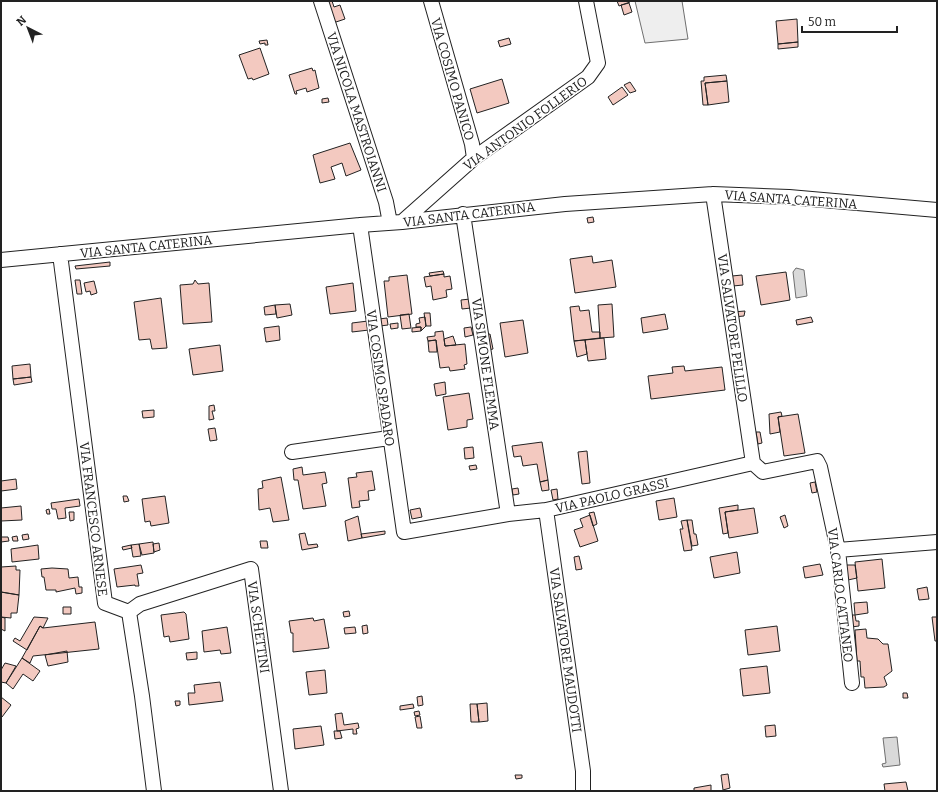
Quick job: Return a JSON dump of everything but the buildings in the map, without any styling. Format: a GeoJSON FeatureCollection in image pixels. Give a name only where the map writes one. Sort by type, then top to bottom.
{"type":"FeatureCollection","features":[{"type":"Feature","properties":{"kind":"street","name":"VIA NICOLA MASTROIANNI"},"geometry":{"type":"LineString","coordinates":[[321,1],[386,202],[396,223]]}},
{"type":"Feature","properties":{"kind":"street","name":"VIA COSIMO PANICO"},"geometry":{"type":"LineString","coordinates":[[430,1],[472,144],[474,158]]}},
{"type":"Feature","properties":{"kind":"street","name":"VIA ANTONIO FOLLERIO"},"geometry":{"type":"LineString","coordinates":[[396,223],[474,158],[588,77],[598,63],[586,1]]}},
{"type":"Feature","properties":{"kind":"street","name":"VIA SANTA CATERINA"},"geometry":{"type":"LineString","coordinates":[[1,260],[360,225],[396,223],[463,214],[565,204],[713,194],[789,197],[937,210]]}},
{"type":"Feature","properties":{"kind":"street","name":"VIA SALVATORE PELILLO"},"geometry":{"type":"LineString","coordinates":[[713,194],[753,463]]}},
{"type":"Feature","properties":{"kind":"street","name":"VIA SIMONE FLEMMA"},"geometry":{"type":"LineString","coordinates":[[463,214],[508,514]]}},
{"type":"Feature","properties":{"kind":"street","name":"VIA COSIMO SPADARO"},"geometry":{"type":"LineString","coordinates":[[360,225],[389,438],[404,532]]}},
{"type":"Feature","properties":{"kind":"street","name":"VIA FRANCESCO ARNESE"},"geometry":{"type":"LineString","coordinates":[[60,254],[105,603],[129,612]]}},
{"type":"Feature","properties":{"kind":"street"},"geometry":{"type":"LineString","coordinates":[[292,452],[389,438]]}},
{"type":"Feature","properties":{"kind":"street","name":"VIA CARLO CATTANEO"},"geometry":{"type":"LineString","coordinates":[[753,463],[763,472],[817,461],[820,467],[838,550],[852,683]]}},
{"type":"Feature","properties":{"kind":"street","name":"VIA PAOLO GRASSI"},"geometry":{"type":"LineString","coordinates":[[404,532],[508,514],[546,510],[753,463]]}},
{"type":"Feature","properties":{"kind":"street","name":"VIA SALVATORE MAUDOTTI"},"geometry":{"type":"LineString","coordinates":[[546,510],[583,771],[583,791]]}},
{"type":"Feature","properties":{"kind":"street"},"geometry":{"type":"LineString","coordinates":[[838,550],[937,542]]}},
{"type":"Feature","properties":{"kind":"street","name":"VIA SCHETTINI"},"geometry":{"type":"LineString","coordinates":[[129,612],[140,604],[251,569],[281,791]]}},
{"type":"Feature","properties":{"kind":"street"},"geometry":{"type":"LineString","coordinates":[[129,612],[142,696],[154,791]]}},
{"type":"Feature","properties":{"kind":"shaded area"},"geometry":{"type":"Polygon","coordinates":[[[635,1],[682,1],[688,39],[645,43],[635,1]]]}},
{"type":"Feature","properties":{"kind":"shaded area"},"geometry":{"type":"Polygon","coordinates":[[[796,268],[804,270],[807,296],[796,298],[793,272],[796,268]]]}},
{"type":"Feature","properties":{"kind":"shaded area"},"geometry":{"type":"Polygon","coordinates":[[[897,737],[900,765],[883,767],[882,764],[886,763],[883,738],[897,737]]]}}]}
